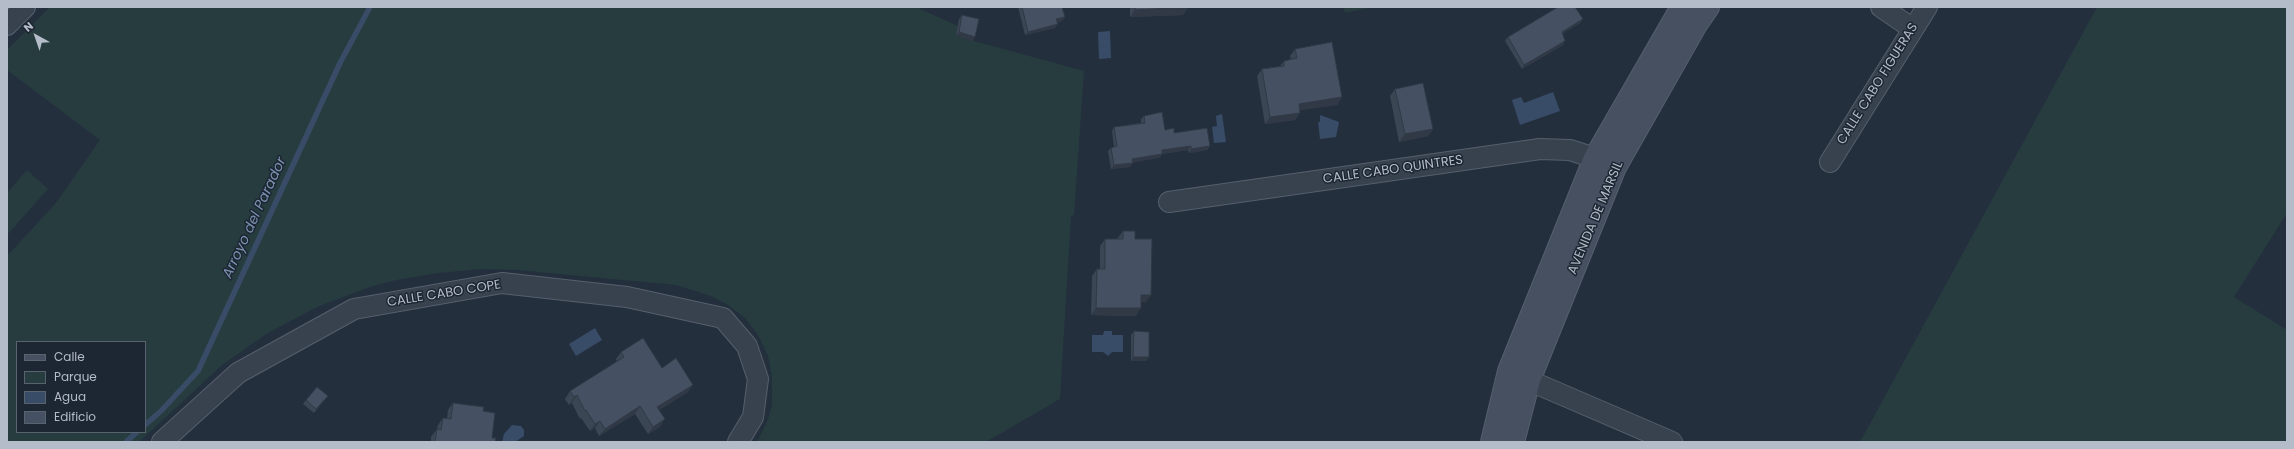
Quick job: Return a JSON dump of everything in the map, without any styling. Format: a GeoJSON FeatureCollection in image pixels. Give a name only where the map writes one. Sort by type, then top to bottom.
{"type":"FeatureCollection","features":[{"type":"Feature","properties":{"kind":"street"},"geometry":{"type":"LineString","coordinates":[[7,25],[25,7]]}},
{"type":"Feature","properties":{"kind":"street","name":"AVENIDA DE MARSIL"},"geometry":{"type":"LineString","coordinates":[[1492,442],[1509,371],[1595,158],[1682,7]]}},
{"type":"Feature","properties":{"kind":"street","name":"AVENIDA DE MARSIL"},"geometry":{"type":"LineString","coordinates":[[1513,442],[1529,380],[1615,167],[1695,26],[1708,7]]}},
{"type":"Feature","properties":{"kind":"street"},"geometry":{"type":"LineString","coordinates":[[1881,7],[1913,29]]}},
{"type":"Feature","properties":{"kind":"street","name":"CALLE CABO FIGUERAS"},"geometry":{"type":"LineString","coordinates":[[1830,162],[1927,7]]}},
{"type":"Feature","properties":{"kind":"street","name":"CALLE CABO QUINTRES"},"geometry":{"type":"LineString","coordinates":[[1169,202],[1540,149],[1570,150],[1595,158],[1615,167]]}},
{"type":"Feature","properties":{"kind":"street","name":"CALLE CABO COPE"},"geometry":{"type":"LineString","coordinates":[[162,442],[238,373],[354,309],[502,283],[627,297],[723,318],[747,346],[758,379],[753,416],[738,442]]}},
{"type":"Feature","properties":{"kind":"street"},"geometry":{"type":"LineString","coordinates":[[1509,371],[1672,442]]}},
{"type":"Feature","properties":{"kind":"green space"},"geometry":{"type":"Polygon","coordinates":[[[50,7],[916,7],[958,26],[956,36],[1084,71],[1074,215],[1071,216],[1060,399],[986,442],[757,442],[767,422],[772,406],[772,377],[768,356],[758,335],[745,318],[728,305],[711,296],[676,285],[517,270],[481,269],[438,273],[396,280],[370,287],[317,307],[268,333],[222,365],[139,442],[7,442],[7,256],[56,203],[100,140],[7,70],[7,50],[50,7]]]}},
{"type":"Feature","properties":{"kind":"green space"},"geometry":{"type":"Polygon","coordinates":[[[1343,7],[1373,7],[1345,13],[1343,7]]]}},
{"type":"Feature","properties":{"kind":"green space"},"geometry":{"type":"Polygon","coordinates":[[[2097,7],[2287,7],[2287,213],[2234,297],[2287,330],[2287,442],[1860,442],[2097,7]]]}},
{"type":"Feature","properties":{"kind":"green space"},"geometry":{"type":"Polygon","coordinates":[[[27,170],[48,189],[7,235],[7,193],[27,170]]]}},
{"type":"Feature","properties":{"kind":"water"},"geometry":{"type":"Polygon","coordinates":[[[1110,31],[1111,58],[1099,59],[1098,32],[1110,31]]]}},
{"type":"Feature","properties":{"kind":"water"},"geometry":{"type":"Polygon","coordinates":[[[1553,92],[1560,111],[1520,125],[1512,100],[1521,97],[1524,103],[1553,92]]]}},
{"type":"Feature","properties":{"kind":"water"},"geometry":{"type":"Polygon","coordinates":[[[1222,114],[1226,142],[1214,143],[1212,127],[1217,126],[1216,116],[1222,114]]]}},
{"type":"Feature","properties":{"kind":"water"},"geometry":{"type":"Polygon","coordinates":[[[1320,115],[1339,122],[1336,137],[1320,139],[1318,122],[1320,122],[1320,115]]]}},
{"type":"Feature","properties":{"kind":"water"},"geometry":{"type":"Polygon","coordinates":[[[595,328],[602,340],[576,356],[569,344],[595,328]]]}},
{"type":"Feature","properties":{"kind":"water"},"geometry":{"type":"Polygon","coordinates":[[[1104,331],[1112,331],[1112,335],[1123,335],[1123,352],[1112,352],[1108,356],[1103,352],[1092,352],[1092,335],[1103,335],[1104,331]]]}},
{"type":"Feature","properties":{"kind":"water"},"geometry":{"type":"Polygon","coordinates":[[[512,425],[521,426],[524,430],[524,436],[515,442],[502,442],[504,434],[512,425]]]}},
{"type":"Feature","properties":{"kind":"building"},"geometry":{"type":"Polygon","coordinates":[[[1022,7],[1062,7],[1065,17],[1056,19],[1058,24],[1028,32],[1022,7]]]}},
{"type":"Feature","properties":{"kind":"building"},"geometry":{"type":"Polygon","coordinates":[[[1135,7],[1188,7],[1135,10],[1135,7]]]}},
{"type":"Feature","properties":{"kind":"building"},"geometry":{"type":"Polygon","coordinates":[[[1558,7],[1575,7],[1583,19],[1562,32],[1565,41],[1524,65],[1508,37],[1558,7]]]}},
{"type":"Feature","properties":{"kind":"building"},"geometry":{"type":"Polygon","coordinates":[[[962,15],[979,19],[975,37],[959,32],[962,15]]]}},
{"type":"Feature","properties":{"kind":"building"},"geometry":{"type":"Polygon","coordinates":[[[1332,42],[1342,97],[1299,104],[1300,113],[1270,117],[1262,69],[1284,66],[1284,61],[1297,58],[1295,49],[1332,42]]]}},
{"type":"Feature","properties":{"kind":"building"},"geometry":{"type":"Polygon","coordinates":[[[1423,83],[1433,129],[1405,134],[1395,89],[1423,83]]]}},
{"type":"Feature","properties":{"kind":"building"},"geometry":{"type":"Polygon","coordinates":[[[1162,112],[1165,130],[1174,128],[1174,133],[1207,128],[1210,146],[1191,149],[1191,146],[1162,150],[1162,154],[1132,159],[1133,163],[1114,165],[1111,148],[1117,146],[1114,127],[1145,123],[1144,116],[1162,112]]]}},
{"type":"Feature","properties":{"kind":"building"},"geometry":{"type":"Polygon","coordinates":[[[1123,231],[1135,231],[1135,239],[1152,239],[1151,295],[1141,295],[1141,308],[1096,308],[1097,269],[1105,269],[1105,239],[1123,239],[1123,231]]]}},
{"type":"Feature","properties":{"kind":"building"},"geometry":{"type":"Polygon","coordinates":[[[1134,331],[1149,332],[1149,357],[1133,357],[1134,331]]]}},
{"type":"Feature","properties":{"kind":"building"},"geometry":{"type":"Polygon","coordinates":[[[643,338],[662,368],[676,358],[693,385],[657,407],[665,419],[653,427],[640,406],[605,429],[600,421],[595,424],[586,410],[585,411],[577,395],[574,397],[570,391],[624,357],[621,352],[643,338]]]}},
{"type":"Feature","properties":{"kind":"building"},"geometry":{"type":"Polygon","coordinates":[[[317,387],[328,396],[316,409],[306,400],[317,387]]]}},
{"type":"Feature","properties":{"kind":"building"},"geometry":{"type":"Polygon","coordinates":[[[453,403],[484,407],[483,411],[495,413],[492,438],[496,438],[495,442],[435,442],[437,429],[441,430],[443,418],[451,419],[453,403]]]}},
{"type":"Feature","properties":{"kind":"waterway","name":"Arroyo del Parador"},"geometry":{"type":"LineString","coordinates":[[146,424],[161,411],[198,371],[340,63],[370,7]]}},
{"type":"Feature","properties":{"kind":"waterway","name":"Arroyo del Parador"},"geometry":{"type":"LineString","coordinates":[[126,442],[136,433]]}}]}
